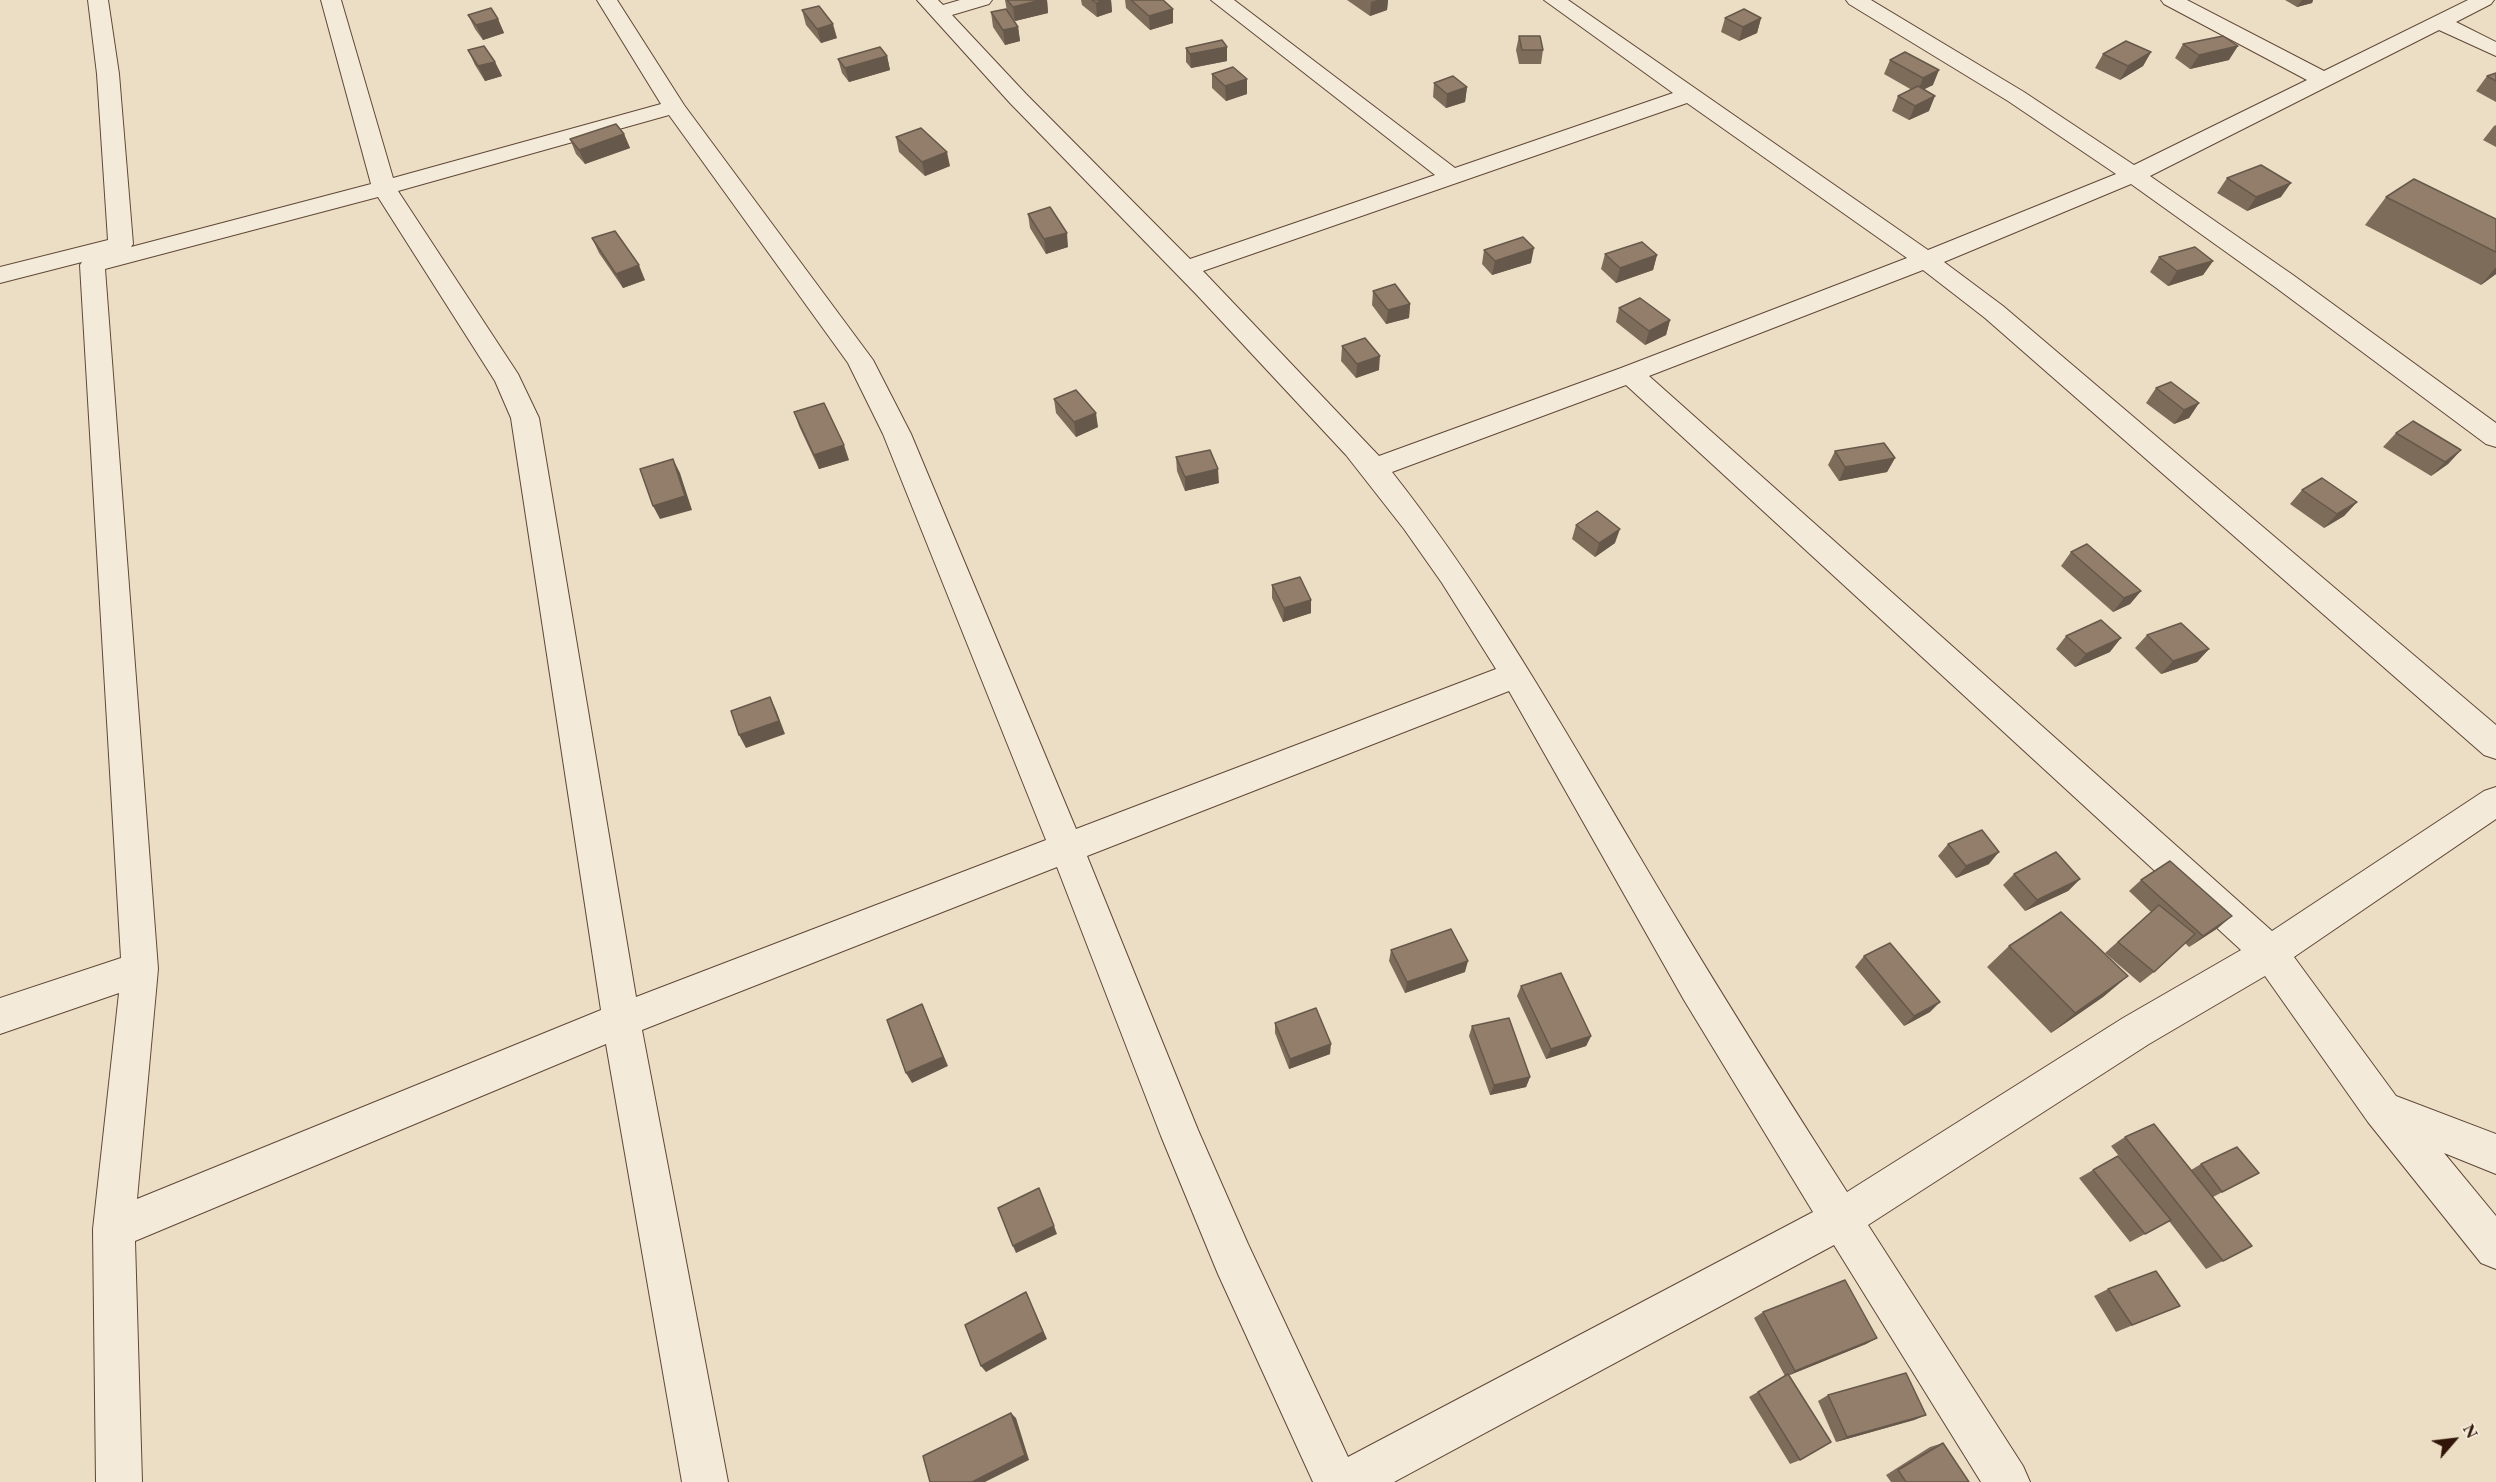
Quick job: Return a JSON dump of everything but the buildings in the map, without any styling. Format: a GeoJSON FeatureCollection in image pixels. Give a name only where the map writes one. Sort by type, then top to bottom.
{"type":"FeatureCollection","features":[{"type":"Feature","properties":{"kind":"street"},"geometry":{"type":"LineString","coordinates":[[98,0],[108,74],[121,244]]}},
{"type":"Feature","properties":{"kind":"street"},"geometry":{"type":"LineString","coordinates":[[331,0],[384,188],[508,380],[525,418],[621,1020],[705,1482]]}},
{"type":"Feature","properties":{"kind":"street"},"geometry":{"type":"LineString","coordinates":[[607,0],[674,107],[860,360],[897,434],[1181,1136],[1233,1259],[1336,1482]]}},
{"type":"Feature","properties":{"kind":"street"},"geometry":{"type":"LineString","coordinates":[[932,6],[982,0]]}},
{"type":"Feature","properties":{"kind":"street"},"geometry":{"type":"LineString","coordinates":[[1221,0],[1452,177]]}},
{"type":"Feature","properties":{"kind":"street"},"geometry":{"type":"LineString","coordinates":[[1556,0],[1926,260],[1995,312],[2496,745]]}},
{"type":"Feature","properties":{"kind":"street"},"geometry":{"type":"LineString","coordinates":[[1856,0],[2014,95],[2133,175],[2339,321],[2496,437]]}},
{"type":"Feature","properties":{"kind":"street"},"geometry":{"type":"LineString","coordinates":[[2171,0],[2322,79]]}},
{"type":"Feature","properties":{"kind":"street"},"geometry":{"type":"LineString","coordinates":[[1374,468],[1630,374],[1926,260],[2133,175],[2482,0]]}},
{"type":"Feature","properties":{"kind":"street"},"geometry":{"type":"LineString","coordinates":[[932,6],[1018,98],[1188,268],[1374,468],[1444,562],[1515,675],[1658,921],[1841,1219],[2007,1482]]}},
{"type":"Feature","properties":{"kind":"street"},"geometry":{"type":"LineString","coordinates":[[2439,22],[2496,50]]}},
{"type":"Feature","properties":{"kind":"street"},"geometry":{"type":"LineString","coordinates":[[1188,268],[1690,95]]}},
{"type":"Feature","properties":{"kind":"street"},"geometry":{"type":"LineString","coordinates":[[92,265],[384,188],[674,107]]}},
{"type":"Feature","properties":{"kind":"street"},"geometry":{"type":"LineString","coordinates":[[92,265],[121,244]]}},
{"type":"Feature","properties":{"kind":"street"},"geometry":{"type":"LineString","coordinates":[[0,275],[121,244]]}},
{"type":"Feature","properties":{"kind":"street"},"geometry":{"type":"LineString","coordinates":[[92,265],[140,969],[114,1229],[119,1482]]}},
{"type":"Feature","properties":{"kind":"street"},"geometry":{"type":"LineString","coordinates":[[1630,374],[2270,953],[2382,1109],[2496,1248]]}},
{"type":"Feature","properties":{"kind":"street"},"geometry":{"type":"LineString","coordinates":[[114,1229],[621,1020],[1515,675]]}},
{"type":"Feature","properties":{"kind":"street"},"geometry":{"type":"LineString","coordinates":[[1348,1482],[1841,1219],[2136,1031],[2270,953],[2496,801]]}},
{"type":"Feature","properties":{"kind":"street"},"geometry":{"type":"LineString","coordinates":[[0,1016],[140,969]]}},
{"type":"Feature","properties":{"kind":"street"},"geometry":{"type":"LineString","coordinates":[[2382,1109],[2496,1154]]}}]}
